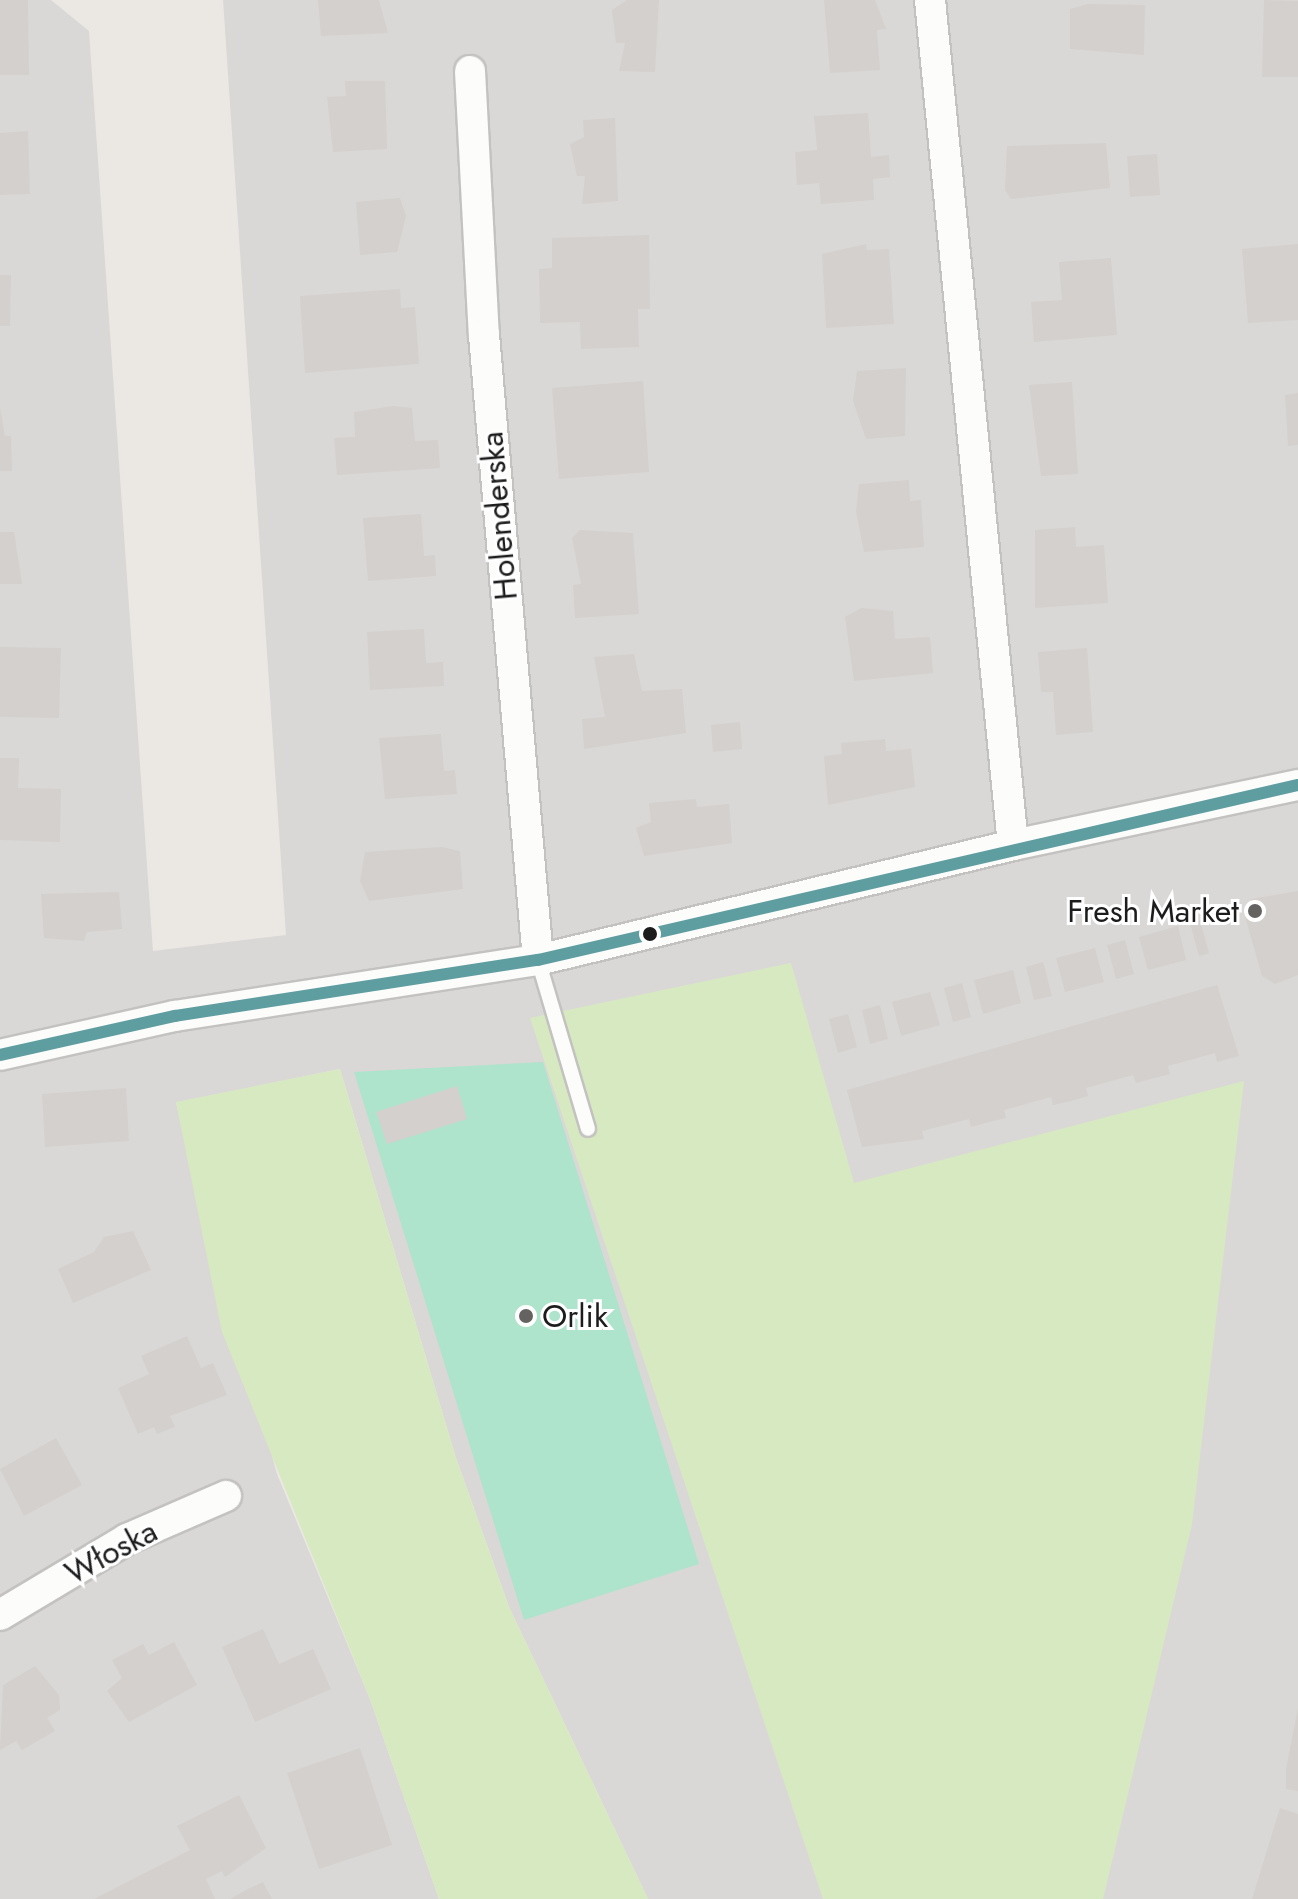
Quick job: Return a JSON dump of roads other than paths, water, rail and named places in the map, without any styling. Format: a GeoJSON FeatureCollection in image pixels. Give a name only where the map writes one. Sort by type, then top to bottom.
{"type":"FeatureCollection","features":[{"type":"Feature","properties":{"kind":"street"},"geometry":{"type":"LineString","coordinates":[[930,0],[1013,845]]}},
{"type":"Feature","properties":{"kind":"street","name":"Holenderska"},"geometry":{"type":"LineString","coordinates":[[470,71],[484,335],[538,960]]}},
{"type":"Feature","properties":{"kind":"street"},"geometry":{"type":"LineString","coordinates":[[0,1055],[175,1016],[538,960],[1013,845],[1298,785]]}},
{"type":"Feature","properties":{"kind":"street","name":"Włoska"},"geometry":{"type":"LineString","coordinates":[[0,1615],[127,1539],[226,1496]]}},
{"type":"Feature","properties":{"kind":"lane"},"geometry":{"type":"LineString","coordinates":[[538,960],[588,1129]]}},
{"type":"Feature","properties":{"kind":"place","name":"Fresh Market"},"geometry":{"type":"Point","coordinates":[1255,911]}},
{"type":"Feature","properties":{"kind":"place","name":"Orlik"},"geometry":{"type":"Point","coordinates":[526,1316]}}]}
